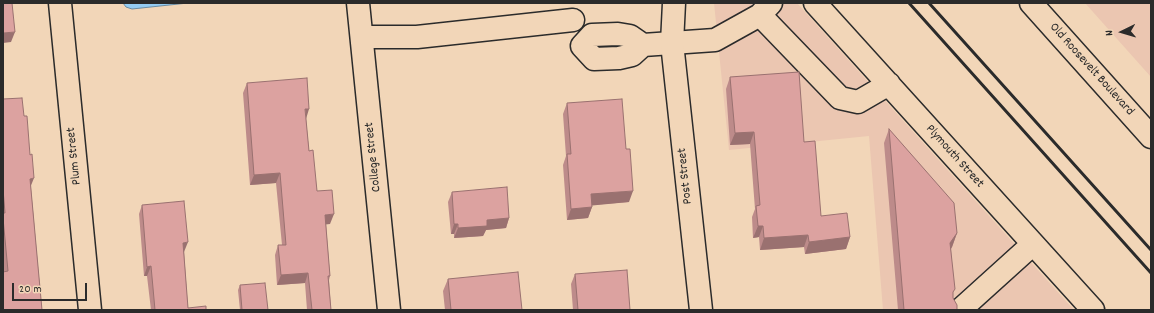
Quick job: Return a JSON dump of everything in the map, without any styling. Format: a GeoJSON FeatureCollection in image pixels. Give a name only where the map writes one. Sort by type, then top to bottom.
{"type":"FeatureCollection","features":[{"type":"Feature","properties":{"kind":"street","name":"Plum Street"},"geometry":{"type":"LineString","coordinates":[[60,3],[90,310]]}},
{"type":"Feature","properties":{"kind":"street","name":"College Street"},"geometry":{"type":"LineString","coordinates":[[358,3],[389,310]]}},
{"type":"Feature","properties":{"kind":"street","name":"Post Street"},"geometry":{"type":"LineString","coordinates":[[660,3],[672,43]]}},
{"type":"Feature","properties":{"kind":"street","name":"Post Street"},"geometry":{"type":"LineString","coordinates":[[674,3],[672,43],[701,310]]}},
{"type":"Feature","properties":{"kind":"street","name":"Plymouth Street"},"geometry":{"type":"LineString","coordinates":[[815,3],[1093,310]]}},
{"type":"Feature","properties":{"kind":"street","name":"Old Roosevelt Boulevard"},"geometry":{"type":"LineString","coordinates":[[1031,3],[1151,136]]}},
{"type":"Feature","properties":{"kind":"street"},"geometry":{"type":"LineString","coordinates":[[362,37],[417,37],[572,12],[576,39],[582,46],[592,36],[618,34],[630,36],[643,46],[715,40],[766,9],[840,98],[858,102],[889,84]]}},
{"type":"Feature","properties":{"kind":"street"},"geometry":{"type":"LineString","coordinates":[[960,310],[1032,244]]}},
{"type":"Feature","properties":{"kind":"shaded area"},"geometry":{"type":"Polygon","coordinates":[[[714,3],[797,3],[1074,310],[883,310],[869,136],[729,150],[714,3]]]}},
{"type":"Feature","properties":{"kind":"shaded area"},"geometry":{"type":"Polygon","coordinates":[[[1085,3],[1151,3],[1151,77],[1085,3]]]}},
{"type":"Feature","properties":{"kind":"water"},"geometry":{"type":"Polygon","coordinates":[[[123,3],[188,3],[132,9],[126,7],[123,3]]]}},
{"type":"Feature","properties":{"kind":"building"},"geometry":{"type":"Polygon","coordinates":[[[3,3],[12,3],[15,32],[3,33],[3,3]]]}},
{"type":"Feature","properties":{"kind":"building"},"geometry":{"type":"Polygon","coordinates":[[[799,72],[804,142],[815,141],[821,216],[847,213],[850,237],[809,242],[808,235],[764,238],[763,226],[758,226],[756,206],[760,205],[754,132],[735,133],[730,77],[799,72]]]}},
{"type":"Feature","properties":{"kind":"building"},"geometry":{"type":"Polygon","coordinates":[[[307,78],[309,109],[305,109],[309,151],[313,150],[317,191],[332,190],[334,214],[325,215],[331,310],[312,310],[308,273],[281,275],[278,245],[286,245],[280,173],[254,175],[247,83],[307,78]]]}},
{"type":"Feature","properties":{"kind":"building"},"geometry":{"type":"Polygon","coordinates":[[[22,98],[24,116],[27,116],[30,155],[32,154],[34,178],[30,179],[42,310],[3,310],[3,272],[8,271],[3,218],[3,213],[5,213],[3,189],[3,99],[22,98]]]}},
{"type":"Feature","properties":{"kind":"building"},"geometry":{"type":"Polygon","coordinates":[[[622,99],[626,149],[630,149],[633,191],[591,194],[592,207],[571,209],[567,154],[571,154],[567,103],[622,99]]]}},
{"type":"Feature","properties":{"kind":"building"},"geometry":{"type":"Polygon","coordinates":[[[889,129],[954,203],[957,233],[950,243],[955,289],[953,292],[953,298],[957,305],[957,310],[904,310],[889,129]]]}},
{"type":"Feature","properties":{"kind":"building"},"geometry":{"type":"Polygon","coordinates":[[[507,187],[509,218],[487,220],[487,226],[458,228],[458,224],[454,224],[452,192],[507,187]]]}},
{"type":"Feature","properties":{"kind":"building"},"geometry":{"type":"Polygon","coordinates":[[[184,201],[188,242],[183,243],[188,308],[206,306],[206,310],[155,310],[151,266],[147,267],[142,205],[184,201]]]}},
{"type":"Feature","properties":{"kind":"building"},"geometry":{"type":"Polygon","coordinates":[[[627,270],[630,310],[578,310],[575,274],[627,270]]]}},
{"type":"Feature","properties":{"kind":"building"},"geometry":{"type":"Polygon","coordinates":[[[518,272],[522,310],[451,310],[448,279],[518,272]]]}},
{"type":"Feature","properties":{"kind":"building"},"geometry":{"type":"Polygon","coordinates":[[[265,283],[268,310],[242,310],[240,285],[265,283]]]}},
{"type":"Feature","properties":{"kind":"railway"},"geometry":{"type":"LineString","coordinates":[[909,3],[1151,273]]}},
{"type":"Feature","properties":{"kind":"railway"},"geometry":{"type":"LineString","coordinates":[[929,3],[1151,250]]}}]}
